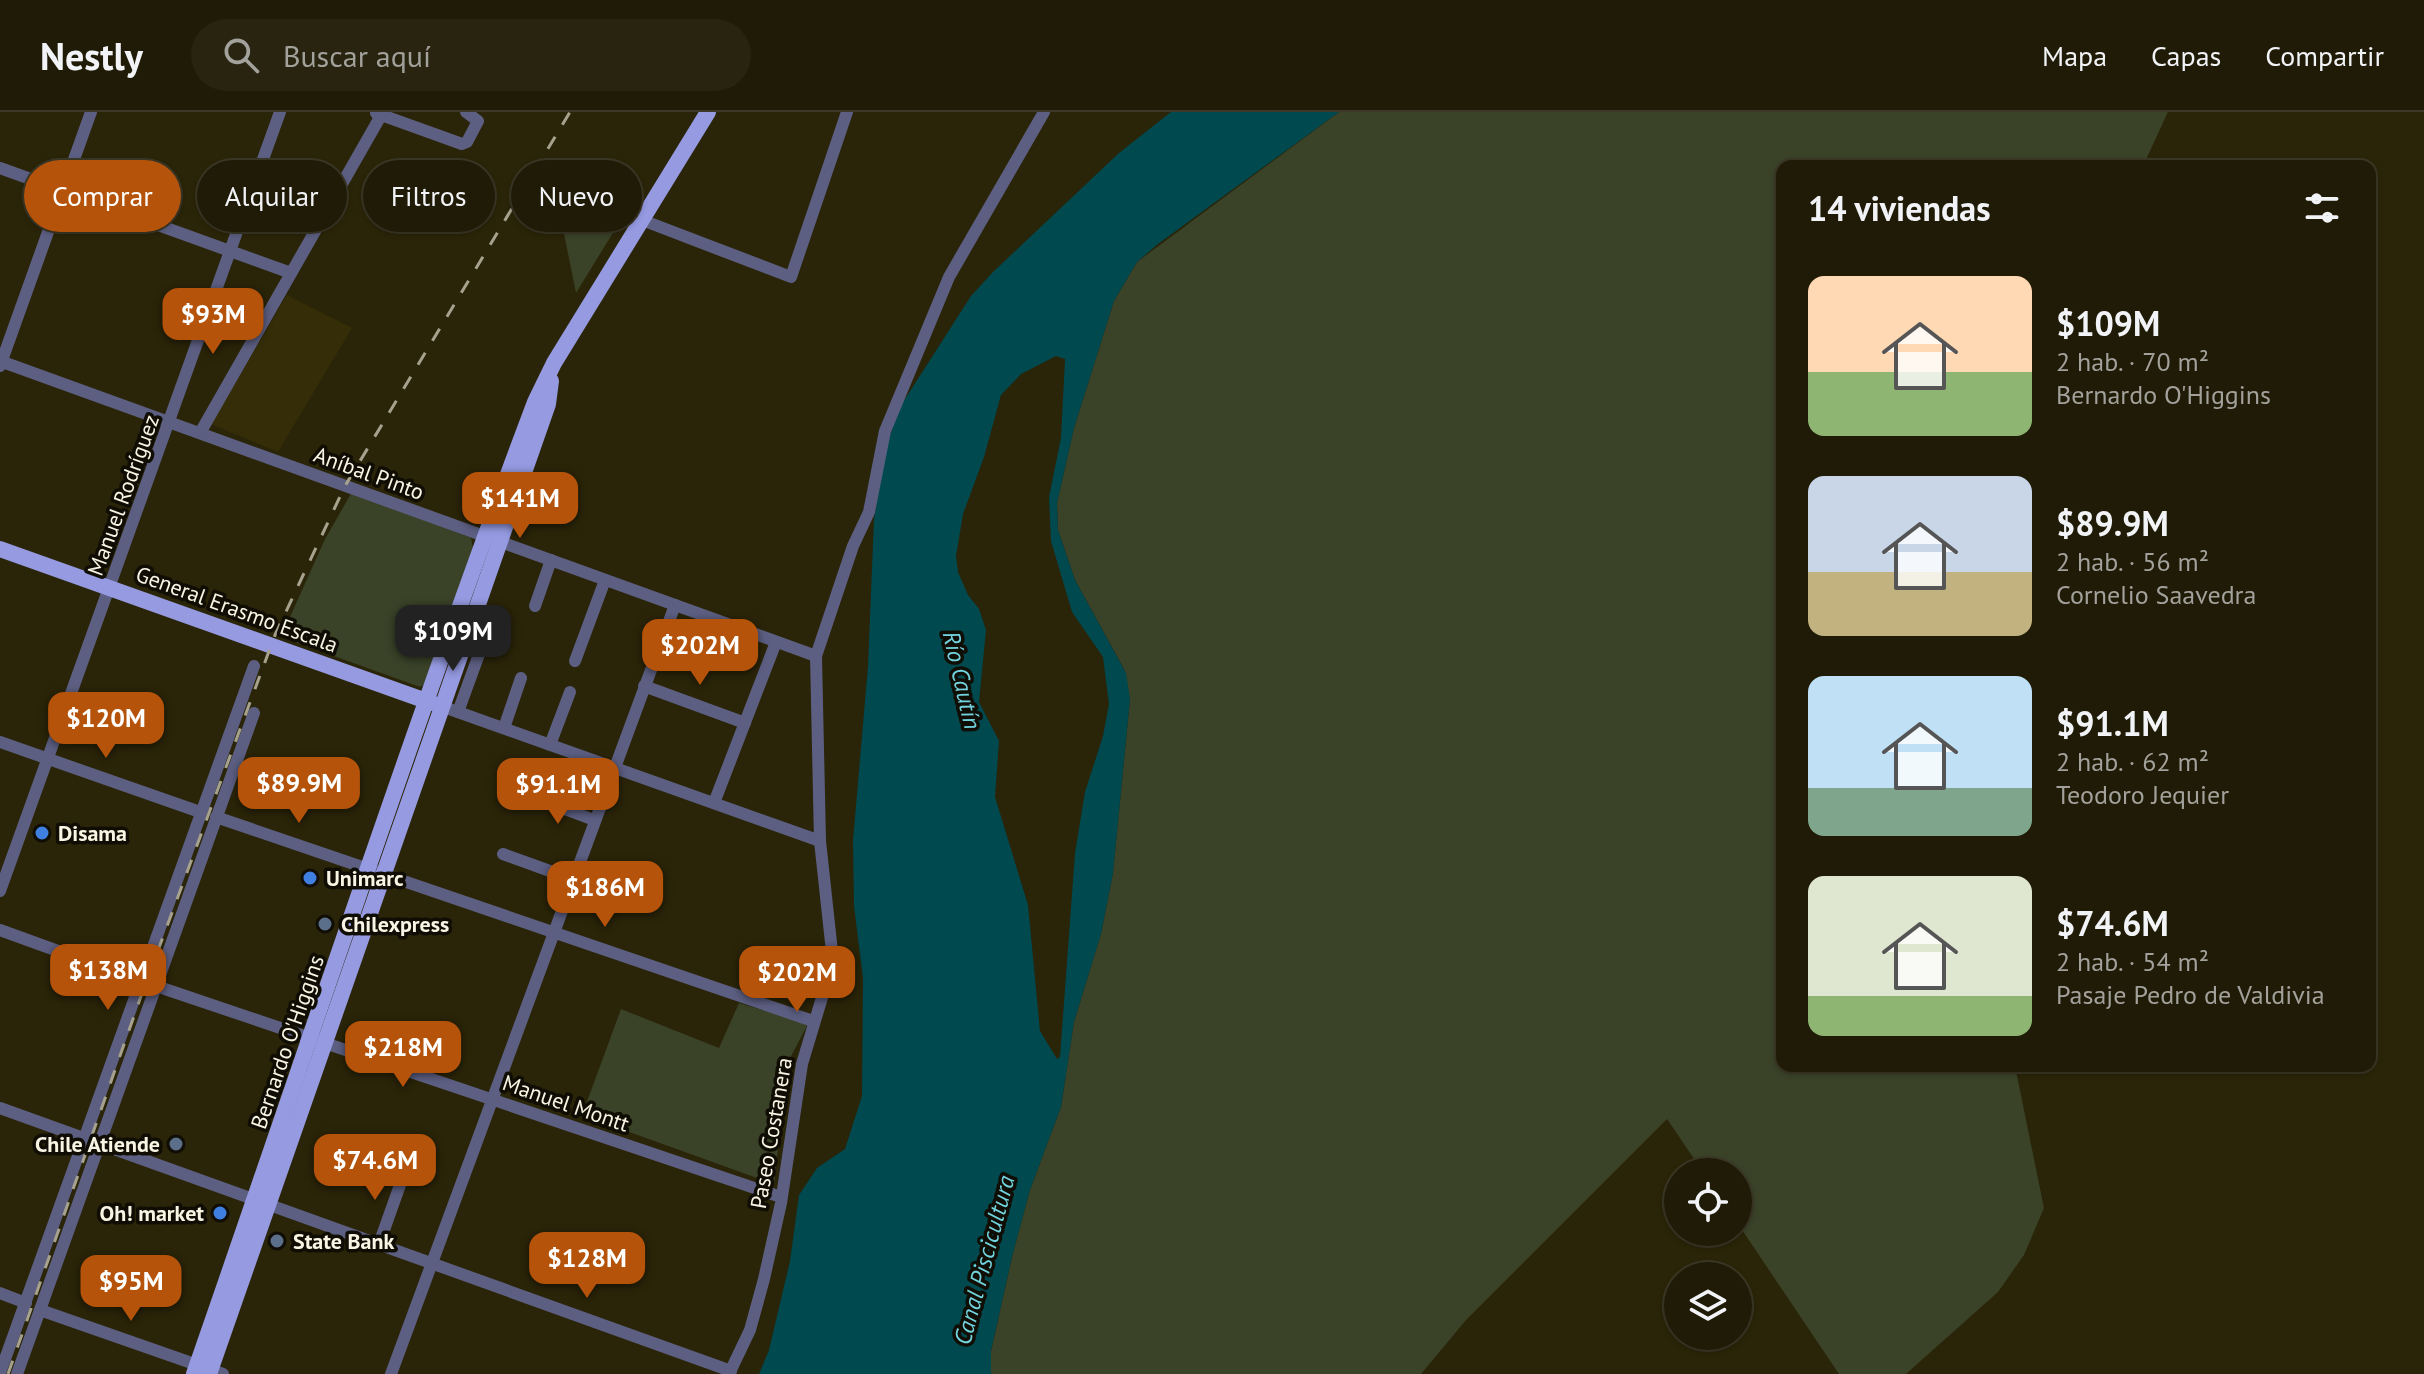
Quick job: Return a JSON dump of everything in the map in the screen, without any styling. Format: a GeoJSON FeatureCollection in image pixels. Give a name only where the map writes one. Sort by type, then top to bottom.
{"type":"FeatureCollection","features":[{"type":"Feature","properties":{"kind":"main road","name":"Bernardo O'Higgins"},"geometry":{"type":"LineString","coordinates":[[642,220],[708,112]]}},
{"type":"Feature","properties":{"kind":"main road","name":"Bernardo O'Higgins"},"geometry":{"type":"LineString","coordinates":[[207,1371],[261,1202],[492,539],[535,402],[554,363],[635,232]]}},
{"type":"Feature","properties":{"kind":"main road","name":"General Erasmo Escala"},"geometry":{"type":"LineString","coordinates":[[0,549],[433,703]]}},
{"type":"Feature","properties":{"kind":"street"},"geometry":{"type":"LineString","coordinates":[[74,160],[91,112]]}},
{"type":"Feature","properties":{"kind":"street","name":"Manuel Rodríguez"},"geometry":{"type":"LineString","coordinates":[[0,891],[280,112]]}},
{"type":"Feature","properties":{"kind":"street"},"geometry":{"type":"LineString","coordinates":[[200,433],[379,113],[462,144],[467,142],[478,121],[466,112]]}},
{"type":"Feature","properties":{"kind":"street"},"geometry":{"type":"LineString","coordinates":[[642,220],[791,277],[847,112]]}},
{"type":"Feature","properties":{"kind":"street","name":"Paseo Costanera"},"geometry":{"type":"LineString","coordinates":[[730,1373],[750,1330],[781,1197],[802,1064],[833,961],[820,841],[816,656],[853,546],[869,512],[885,431],[949,277],[1044,112]]}},
{"type":"Feature","properties":{"kind":"street"},"geometry":{"type":"LineString","coordinates":[[0,168],[24,176]]}},
{"type":"Feature","properties":{"kind":"street"},"geometry":{"type":"LineString","coordinates":[[1,363],[48,232]]}},
{"type":"Feature","properties":{"kind":"street"},"geometry":{"type":"LineString","coordinates":[[178,232],[291,273]]}},
{"type":"Feature","properties":{"kind":"street","name":"Aníbal Pinto"},"geometry":{"type":"LineString","coordinates":[[1,363],[816,656]]}},
{"type":"Feature","properties":{"kind":"street"},"geometry":{"type":"LineString","coordinates":[[535,606],[551,560]]}},
{"type":"Feature","properties":{"kind":"street"},"geometry":{"type":"LineString","coordinates":[[575,661],[605,580]]}},
{"type":"Feature","properties":{"kind":"street"},"geometry":{"type":"LineString","coordinates":[[391,1374],[675,605]]}},
{"type":"Feature","properties":{"kind":"street"},"geometry":{"type":"LineString","coordinates":[[714,803],[776,642]]}},
{"type":"Feature","properties":{"kind":"street"},"geometry":{"type":"LineString","coordinates":[[458,712],[482,646]]}},
{"type":"Feature","properties":{"kind":"street"},"geometry":{"type":"LineString","coordinates":[[0,1373],[138,980],[254,666]]}},
{"type":"Feature","properties":{"kind":"street"},"geometry":{"type":"LineString","coordinates":[[504,728],[521,678]]}},
{"type":"Feature","properties":{"kind":"street"},"geometry":{"type":"LineString","coordinates":[[644,686],[745,723]]}},
{"type":"Feature","properties":{"kind":"street"},"geometry":{"type":"LineString","coordinates":[[550,745],[570,692]]}},
{"type":"Feature","properties":{"kind":"street","name":"General Erasmo Escala"},"geometry":{"type":"LineString","coordinates":[[433,703],[820,841]]}},
{"type":"Feature","properties":{"kind":"street"},"geometry":{"type":"LineString","coordinates":[[17,1374],[254,713]]}},
{"type":"Feature","properties":{"kind":"street"},"geometry":{"type":"LineString","coordinates":[[0,742],[200,812]]}},
{"type":"Feature","properties":{"kind":"street"},"geometry":{"type":"LineString","coordinates":[[535,798],[594,820]]}},
{"type":"Feature","properties":{"kind":"street"},"geometry":{"type":"LineString","coordinates":[[216,817],[813,1021]]}},
{"type":"Feature","properties":{"kind":"street"},"geometry":{"type":"LineString","coordinates":[[503,854],[572,879]]}},
{"type":"Feature","properties":{"kind":"street"},"geometry":{"type":"LineString","coordinates":[[0,930],[138,980]]}},
{"type":"Feature","properties":{"kind":"street","name":"Manuel Montt"},"geometry":{"type":"LineString","coordinates":[[156,986],[781,1197]]}},
{"type":"Feature","properties":{"kind":"street"},"geometry":{"type":"LineString","coordinates":[[0,1108],[730,1373]]}},
{"type":"Feature","properties":{"kind":"street"},"geometry":{"type":"LineString","coordinates":[[379,1244],[405,1171]]}},
{"type":"Feature","properties":{"kind":"street"},"geometry":{"type":"LineString","coordinates":[[0,1293],[26,1303]]}},
{"type":"Feature","properties":{"kind":"street"},"geometry":{"type":"LineString","coordinates":[[40,1310],[207,1371]]}},
{"type":"Feature","properties":{"kind":"shaded area"},"geometry":{"type":"Polygon","coordinates":[[[287,295],[352,328],[278,452],[211,424],[287,295]]]}},
{"type":"Feature","properties":{"kind":"green space"},"geometry":{"type":"Polygon","coordinates":[[[1339,112],[2168,112],[2146,160],[1776,160],[1776,1072],[2016,1072],[2044,1208],[2024,1255],[1998,1292],[1906,1374],[1839,1374],[1752,1245],[1752,1158],[1693,1158],[1667,1119],[1466,1320],[1421,1374],[991,1374],[991,1351],[1012,1257],[1030,1190],[1061,1107],[1074,1022],[1101,934],[1113,873],[1130,699],[1124,669],[1075,580],[1058,530],[1057,503],[1074,428],[1114,301],[1137,262],[1339,112]]]}},
{"type":"Feature","properties":{"kind":"green space"},"geometry":{"type":"Polygon","coordinates":[[[564,232],[613,232],[576,293],[564,232]]]}},
{"type":"Feature","properties":{"kind":"green space"},"geometry":{"type":"Polygon","coordinates":[[[352,492],[471,538],[474,553],[428,682],[420,687],[281,637],[325,539],[352,492]]]}},
{"type":"Feature","properties":{"kind":"green space"},"geometry":{"type":"Polygon","coordinates":[[[739,1003],[808,1024],[788,1062],[774,1184],[582,1115],[621,1009],[719,1048],[739,1003]]]}},
{"type":"Feature","properties":{"kind":"water"},"geometry":{"type":"Polygon","coordinates":[[[1171,112],[1339,112],[1137,262],[1114,301],[1074,428],[1057,503],[1058,530],[1075,580],[1126,673],[1130,699],[1113,873],[1101,934],[1074,1022],[1061,1107],[1030,1190],[1012,1257],[991,1351],[991,1374],[759,1374],[769,1350],[790,1261],[799,1195],[817,1168],[845,1149],[862,1096],[863,978],[854,906],[853,841],[868,666],[874,519],[886,449],[898,410],[971,296],[1119,153],[1171,112]],[[1056,356],[1021,374],[1001,395],[984,457],[963,514],[956,556],[958,572],[968,595],[979,609],[986,630],[979,702],[999,741],[995,797],[1028,905],[1040,1031],[1057,1059],[1060,1057],[1075,853],[1085,792],[1103,736],[1109,704],[1103,657],[1072,612],[1051,541],[1049,497],[1061,438],[1065,359],[1056,356]]]}},
{"type":"Feature","properties":{"kind":"railway"},"geometry":{"type":"LineString","coordinates":[[8,1374],[140,999],[275,635],[345,486],[570,112]]}},
{"type":"Feature","properties":{"kind":"place","name":"Disama"},"geometry":{"type":"Point","coordinates":[42,833]}},
{"type":"Feature","properties":{"kind":"place","name":"Unimarc"},"geometry":{"type":"Point","coordinates":[310,878]}},
{"type":"Feature","properties":{"kind":"place","name":"Chilexpress"},"geometry":{"type":"Point","coordinates":[325,924]}},
{"type":"Feature","properties":{"kind":"place","name":"Chile Atiende"},"geometry":{"type":"Point","coordinates":[176,1144]}},
{"type":"Feature","properties":{"kind":"place","name":"Oh! market"},"geometry":{"type":"Point","coordinates":[220,1213]}},
{"type":"Feature","properties":{"kind":"place","name":"State Bank"},"geometry":{"type":"Point","coordinates":[277,1241]}},
{"type":"Feature","properties":{"kind":"water label","name":"Río Cautín"},"geometry":{"type":"Point","coordinates":[962,680]}},
{"type":"Feature","properties":{"kind":"water label","name":"Canal Piscicultura"},"geometry":{"type":"Point","coordinates":[984,1260]}}]}
